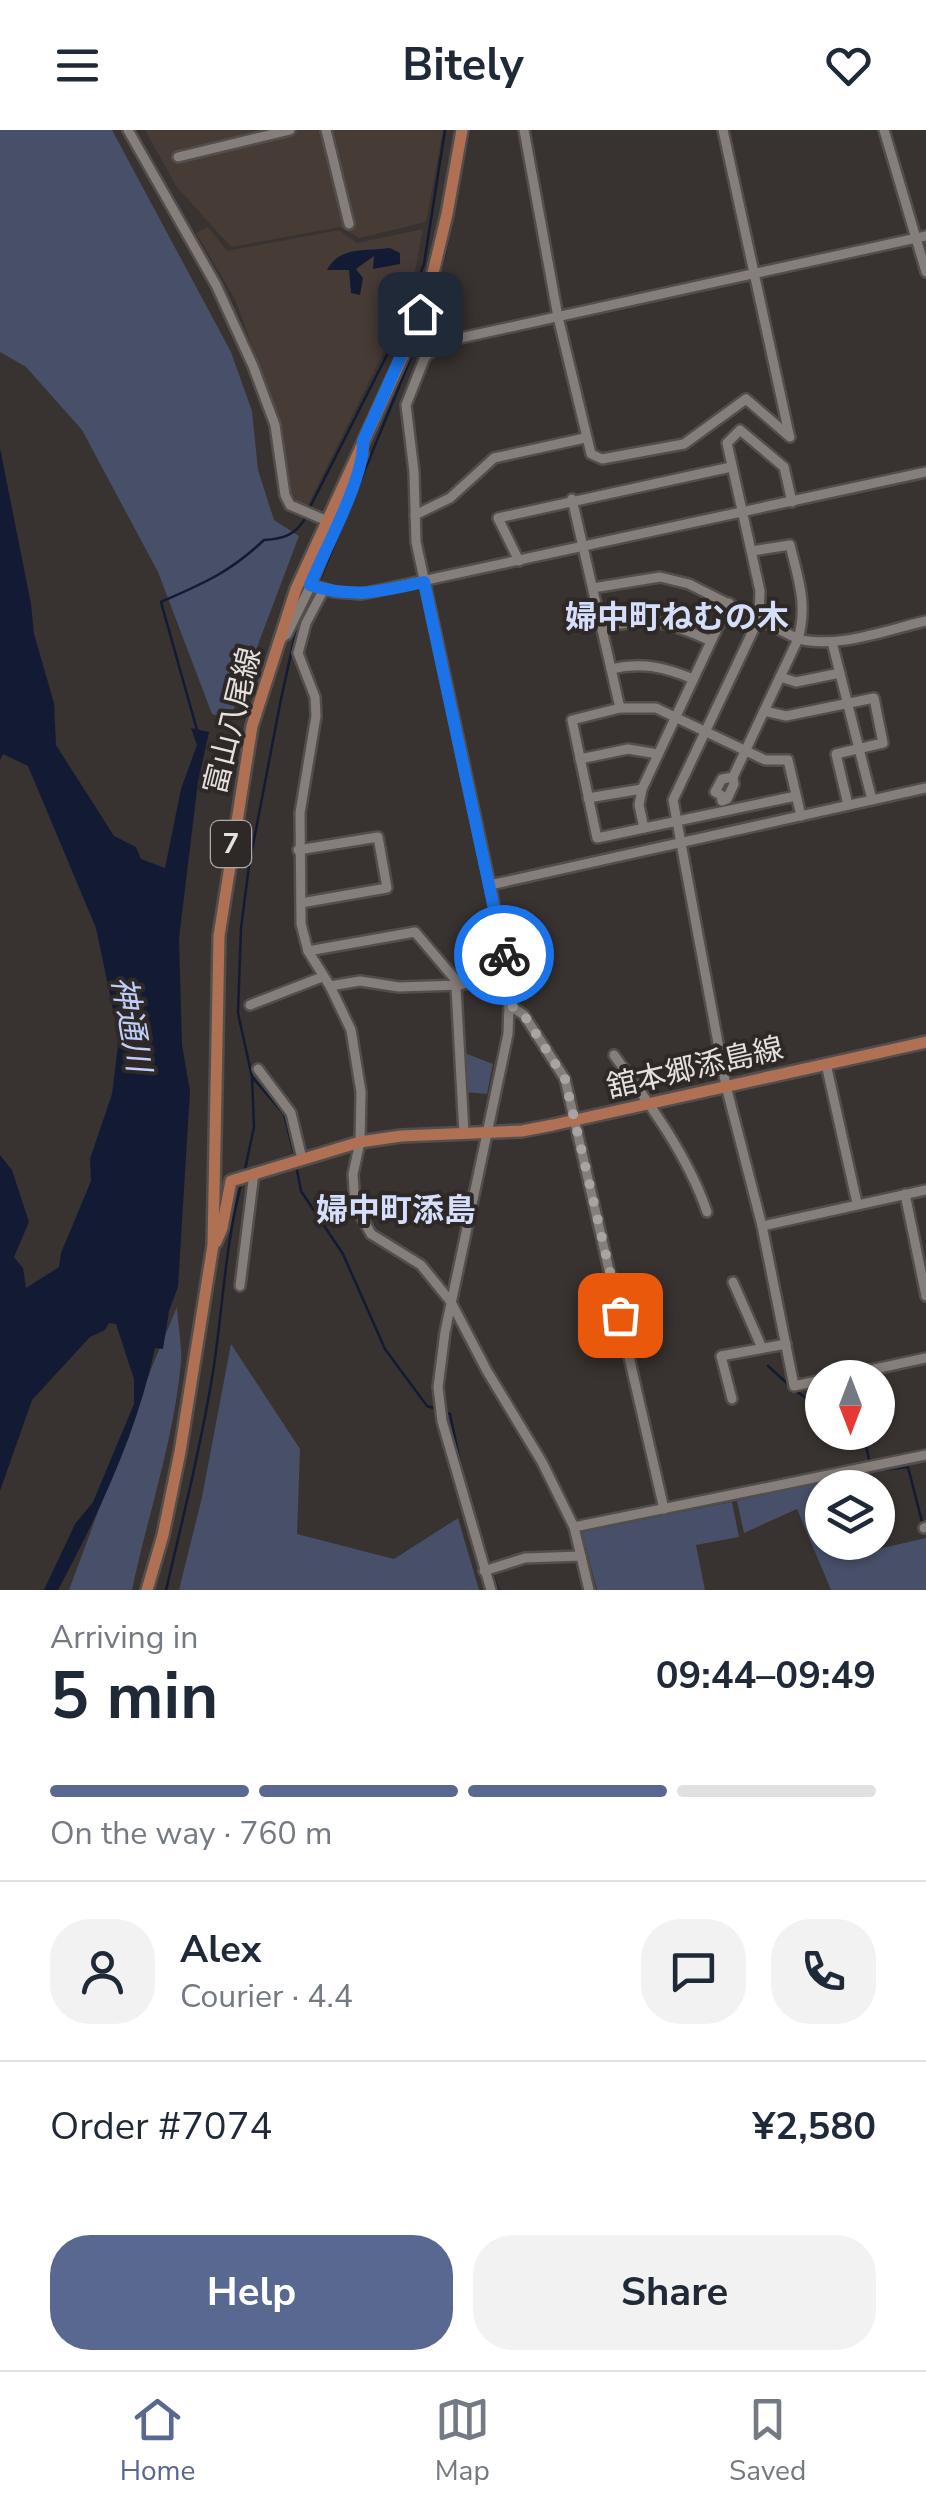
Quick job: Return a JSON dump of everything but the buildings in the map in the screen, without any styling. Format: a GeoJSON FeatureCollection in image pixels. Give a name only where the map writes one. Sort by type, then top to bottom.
{"type":"FeatureCollection","features":[{"type":"Feature","properties":{"kind":"main road","name":"富山八尾線"},"geometry":{"type":"LineString","coordinates":[[147,1590],[170,1502],[214,1245],[219,936],[252,726],[278,640],[325,520],[411,338],[429,290],[462,130]]}},
{"type":"Feature","properties":{"kind":"main road","name":"舘本郷添島線"},"geometry":{"type":"LineString","coordinates":[[246,1175],[360,1142],[522,1131],[926,1042]]}},
{"type":"Feature","properties":{"kind":"main road"},"geometry":{"type":"LineString","coordinates":[[214,1245],[220,1238],[231,1181],[246,1175]]}},
{"type":"Feature","properties":{"kind":"street"},"geometry":{"type":"LineString","coordinates":[[128,130],[216,285],[254,366],[275,425],[284,495],[290,505],[325,520]]}},
{"type":"Feature","properties":{"kind":"street"},"geometry":{"type":"LineString","coordinates":[[178,157],[290,130]]}},
{"type":"Feature","properties":{"kind":"street"},"geometry":{"type":"LineString","coordinates":[[326,130],[348,224]]}},
{"type":"Feature","properties":{"kind":"street"},"geometry":{"type":"LineString","coordinates":[[524,130],[585,438],[590,454],[602,459],[684,444],[746,399],[790,437],[722,130]]}},
{"type":"Feature","properties":{"kind":"street"},"geometry":{"type":"LineString","coordinates":[[884,130],[921,236],[926,272]]}},
{"type":"Feature","properties":{"kind":"street"},"geometry":{"type":"LineString","coordinates":[[491,1590],[442,1421],[438,1388],[451,1302],[508,1034],[508,971],[416,542],[414,472],[406,405],[425,358],[442,342],[921,236]]}},
{"type":"Feature","properties":{"kind":"street"},"geometry":{"type":"LineString","coordinates":[[792,502],[784,467],[740,430],[727,443],[760,592],[759,618],[673,800],[726,1086],[762,1226],[794,1386],[805,1384]]}},
{"type":"Feature","properties":{"kind":"street"},"geometry":{"type":"LineString","coordinates":[[414,515],[450,498],[494,458],[585,438]]}},
{"type":"Feature","properties":{"kind":"street"},"geometry":{"type":"LineString","coordinates":[[363,441],[364,452],[299,640],[298,654],[315,697],[316,716],[300,813],[301,924],[308,951],[351,1030],[361,1092],[353,1192],[361,1220],[372,1234],[421,1265],[451,1302],[542,1462],[574,1527],[590,1590]]}},
{"type":"Feature","properties":{"kind":"street"},"geometry":{"type":"LineString","coordinates":[[519,561],[498,518],[732,467]]}},
{"type":"Feature","properties":{"kind":"street"},"geometry":{"type":"LineString","coordinates":[[317,587],[362,594],[926,472]]}},
{"type":"Feature","properties":{"kind":"street"},"geometry":{"type":"LineString","coordinates":[[572,499],[620,708]]}},
{"type":"Feature","properties":{"kind":"street"},"geometry":{"type":"LineString","coordinates":[[723,805],[798,639],[805,606],[790,544],[752,551]]}},
{"type":"Feature","properties":{"kind":"street"},"geometry":{"type":"LineString","coordinates":[[593,588],[660,576],[689,584],[798,639],[832,642],[926,621]]}},
{"type":"Feature","properties":{"kind":"street"},"geometry":{"type":"LineString","coordinates":[[278,640],[287,634],[317,587]]}},
{"type":"Feature","properties":{"kind":"street"},"geometry":{"type":"LineString","coordinates":[[644,828],[639,804],[642,789],[729,603]]}},
{"type":"Feature","properties":{"kind":"street"},"geometry":{"type":"LineString","coordinates":[[602,626],[636,620],[661,621],[711,641]]}},
{"type":"Feature","properties":{"kind":"street"},"geometry":{"type":"LineString","coordinates":[[832,642],[872,800]]}},
{"type":"Feature","properties":{"kind":"street"},"geometry":{"type":"LineString","coordinates":[[611,669],[648,665],[693,679]]}},
{"type":"Feature","properties":{"kind":"street"},"geometry":{"type":"LineString","coordinates":[[780,677],[796,682],[840,673]]}},
{"type":"Feature","properties":{"kind":"street"},"geometry":{"type":"LineString","coordinates":[[764,711],[786,716],[874,698],[883,743],[836,754],[848,806]]}},
{"type":"Feature","properties":{"kind":"street"},"geometry":{"type":"LineString","coordinates":[[796,796],[723,805],[676,821],[598,838],[572,720],[620,708],[656,708],[764,760],[788,760],[801,816]]}},
{"type":"Feature","properties":{"kind":"street"},"geometry":{"type":"LineString","coordinates":[[580,760],[628,750],[658,754]]}},
{"type":"Feature","properties":{"kind":"street"},"geometry":{"type":"LineString","coordinates":[[490,885],[926,788]]}},
{"type":"Feature","properties":{"kind":"street"},"geometry":{"type":"LineString","coordinates":[[588,798],[642,789]]}},
{"type":"Feature","properties":{"kind":"street"},"geometry":{"type":"LineString","coordinates":[[298,850],[378,837],[387,888],[300,903]]}},
{"type":"Feature","properties":{"kind":"street"},"geometry":{"type":"LineString","coordinates":[[308,951],[415,932],[458,986],[464,1134]]}},
{"type":"Feature","properties":{"kind":"street"},"geometry":{"type":"LineString","coordinates":[[330,986],[360,981],[399,986],[458,986],[508,971]]}},
{"type":"Feature","properties":{"kind":"street"},"geometry":{"type":"LineString","coordinates":[[250,1006],[322,976]]}},
{"type":"Feature","properties":{"kind":"street"},"geometry":{"type":"LineString","coordinates":[[509,1004],[524,1015],[565,1079],[664,1509]]}},
{"type":"Feature","properties":{"kind":"street"},"geometry":{"type":"LineString","coordinates":[[614,1055],[650,1104],[701,1194],[707,1212]]}},
{"type":"Feature","properties":{"kind":"street"},"geometry":{"type":"LineString","coordinates":[[826,1064],[857,1204]]}},
{"type":"Feature","properties":{"kind":"street"},"geometry":{"type":"LineString","coordinates":[[258,1069],[290,1113],[302,1159]]}},
{"type":"Feature","properties":{"kind":"street"},"geometry":{"type":"LineString","coordinates":[[240,1286],[246,1175]]}},
{"type":"Feature","properties":{"kind":"street"},"geometry":{"type":"LineString","coordinates":[[762,1226],[926,1190]]}},
{"type":"Feature","properties":{"kind":"street"},"geometry":{"type":"LineString","coordinates":[[905,1194],[926,1296]]}},
{"type":"Feature","properties":{"kind":"street"},"geometry":{"type":"LineString","coordinates":[[733,1282],[762,1348]]}},
{"type":"Feature","properties":{"kind":"street"},"geometry":{"type":"LineString","coordinates":[[732,1400],[722,1356],[786,1344]]}},
{"type":"Feature","properties":{"kind":"street"},"geometry":{"type":"LineString","coordinates":[[895,1365],[926,1358]]}},
{"type":"Feature","properties":{"kind":"street"},"geometry":{"type":"LineString","coordinates":[[574,1527],[926,1456]]}},
{"type":"Feature","properties":{"kind":"street"},"geometry":{"type":"LineString","coordinates":[[484,1571],[526,1558],[581,1556]]}},
{"type":"Feature","properties":{"kind":"shaded area"},"geometry":{"type":"Polygon","coordinates":[[[0,130],[112,130],[231,352],[252,411],[258,470],[274,520],[299,536],[230,719],[212,714],[158,572],[82,430],[26,367],[0,352],[0,130]]]}},
{"type":"Feature","properties":{"kind":"shaded area"},"geometry":{"type":"Polygon","coordinates":[[[145,130],[443,130],[426,222],[359,238],[340,227],[231,247],[176,186],[145,130]]]}},
{"type":"Feature","properties":{"kind":"shaded area"},"geometry":{"type":"Polygon","coordinates":[[[208,227],[227,251],[339,230],[357,243],[423,229],[415,271],[389,341],[307,507],[298,503],[286,484],[279,421],[235,299],[196,233],[208,227]]]}},
{"type":"Feature","properties":{"kind":"shaded area"},"geometry":{"type":"Polygon","coordinates":[[[462,1052],[493,1064],[487,1094],[465,1092],[462,1052]]]}},
{"type":"Feature","properties":{"kind":"shaded area"},"geometry":{"type":"Polygon","coordinates":[[[177,1307],[181,1355],[178,1391],[132,1590],[69,1590],[151,1369],[177,1307]]]}},
{"type":"Feature","properties":{"kind":"shaded area"},"geometry":{"type":"Polygon","coordinates":[[[231,1344],[300,1449],[297,1534],[394,1559],[458,1518],[479,1590],[179,1590],[202,1497],[231,1344]]]}},
{"type":"Feature","properties":{"kind":"shaded area"},"geometry":{"type":"Polygon","coordinates":[[[805,1485],[805,1528],[797,1509],[744,1533],[737,1501],[805,1485]]]}},
{"type":"Feature","properties":{"kind":"shaded area"},"geometry":{"type":"Polygon","coordinates":[[[732,1502],[739,1537],[696,1545],[705,1590],[597,1590],[582,1532],[732,1502]]]}},
{"type":"Feature","properties":{"kind":"shaded area"},"geometry":{"type":"Polygon","coordinates":[[[926,1538],[926,1590],[831,1590],[818,1560],[895,1560],[895,1545],[926,1538]]]}},
{"type":"Feature","properties":{"kind":"water"},"geometry":{"type":"Polygon","coordinates":[[[390,248],[400,253],[400,264],[373,269],[374,256],[356,269],[363,278],[360,295],[351,293],[349,270],[327,270],[347,253],[390,248]]]}},
{"type":"Feature","properties":{"kind":"water","name":"神通川"},"geometry":{"type":"Polygon","coordinates":[[[0,448],[34,634],[54,703],[56,745],[114,836],[136,847],[141,859],[165,868],[181,789],[197,745],[191,728],[209,732],[198,782],[179,938],[182,1045],[190,1091],[178,1287],[169,1311],[163,1349],[155,1348],[127,1442],[58,1590],[44,1590],[75,1524],[93,1502],[134,1404],[134,1379],[116,1324],[109,1323],[105,1330],[90,1337],[32,1400],[0,1491],[0,1155],[12,1170],[29,1222],[14,1257],[23,1268],[26,1288],[59,1267],[61,1253],[91,1181],[90,1159],[112,1094],[119,1038],[96,928],[28,766],[3,754],[0,760],[0,448]]]}},
{"type":"Feature","properties":{"kind":"waterway"},"geometry":{"type":"LineString","coordinates":[[309,509],[393,343],[424,264],[445,130]]}},
{"type":"Feature","properties":{"kind":"waterway"},"geometry":{"type":"LineString","coordinates":[[319,582],[428,316],[445,254],[469,130]]}},
{"type":"Feature","properties":{"kind":"waterway"},"geometry":{"type":"LineString","coordinates":[[197,730],[161,602],[227,569],[264,540],[288,535],[306,517]]}},
{"type":"Feature","properties":{"kind":"waterway"},"geometry":{"type":"LineString","coordinates":[[244,1174],[254,1127],[252,1077],[238,1013],[241,928],[249,866],[296,631],[316,590]]}},
{"type":"Feature","properties":{"kind":"waterway"},"geometry":{"type":"LineString","coordinates":[[253,1078],[284,1114],[295,1157]]}},
{"type":"Feature","properties":{"kind":"waterway"},"geometry":{"type":"LineString","coordinates":[[296,1165],[301,1191],[343,1254],[385,1349],[427,1406],[437,1409]]}},
{"type":"Feature","properties":{"kind":"waterway"},"geometry":{"type":"LineString","coordinates":[[166,1590],[208,1399],[242,1181]]}},
{"type":"Feature","properties":{"kind":"waterway"},"geometry":{"type":"LineString","coordinates":[[768,1366],[789,1385]]}},
{"type":"Feature","properties":{"kind":"waterway"},"geometry":{"type":"LineString","coordinates":[[795,1390],[805,1397]]}},
{"type":"Feature","properties":{"kind":"waterway"},"geometry":{"type":"LineString","coordinates":[[444,1412],[450,1414],[465,1486],[490,1565]]}},
{"type":"Feature","properties":{"kind":"waterway"},"geometry":{"type":"LineString","coordinates":[[867,1450],[870,1463]]}},
{"type":"Feature","properties":{"kind":"waterway"},"geometry":{"type":"LineString","coordinates":[[880,1470],[908,1467],[922,1522],[926,1521]]}},
{"type":"Feature","properties":{"kind":"waterway"},"geometry":{"type":"LineString","coordinates":[[492,1572],[498,1590]]}},
{"type":"Feature","properties":{"kind":"way so far"},"geometry":{"type":"LineString","coordinates":[[504,955],[509,1004],[524,1015],[565,1079],[620,1315]]}},
{"type":"Feature","properties":{"kind":"district","name":"婦中町ねむの木"},"geometry":{"type":"Point","coordinates":[677,617]}},
{"type":"Feature","properties":{"kind":"district","name":"婦中町添島"},"geometry":{"type":"Point","coordinates":[396,1210]}},
{"type":"Feature","properties":{"kind":"route"},"geometry":{"type":"LineString","coordinates":[[420,314],[363,441],[364,452],[352,487],[310,585],[362,594],[424,582],[504,955]]}}]}
